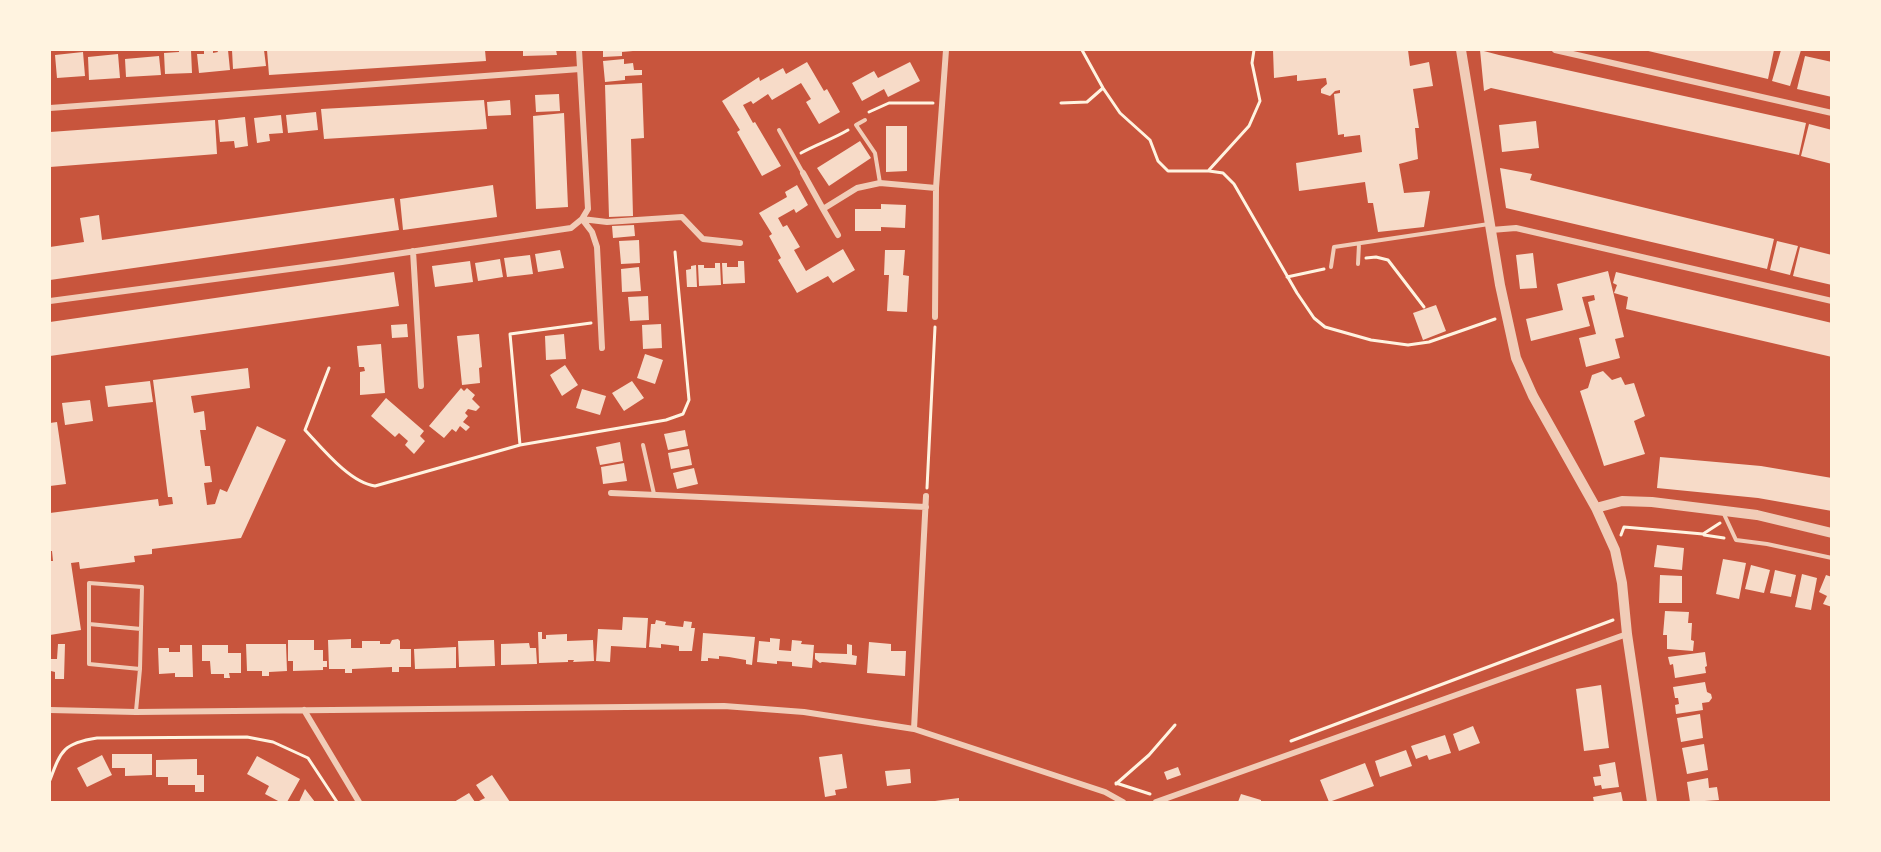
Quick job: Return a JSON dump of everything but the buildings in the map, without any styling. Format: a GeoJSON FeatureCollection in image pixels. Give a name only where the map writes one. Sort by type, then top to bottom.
{"type":"FeatureCollection","features":[{"type":"Feature","properties":{"kind":"street"},"geometry":{"type":"LineString","coordinates":[[50,301],[571,228],[582,219],[588,209],[579,50]]}},
{"type":"Feature","properties":{"kind":"street"},"geometry":{"type":"LineString","coordinates":[[935,316],[936,188],[946,50]]}},
{"type":"Feature","properties":{"kind":"street"},"geometry":{"type":"LineString","coordinates":[[1461,50],[1516,358],[1533,396],[1596,508],[1615,550],[1622,583],[1627,634],[1652,802]]}},
{"type":"Feature","properties":{"kind":"street"},"geometry":{"type":"LineString","coordinates":[[1555,50],[1832,113]]}},
{"type":"Feature","properties":{"kind":"street"},"geometry":{"type":"LineString","coordinates":[[50,108],[580,69]]}},
{"type":"Feature","properties":{"kind":"street"},"geometry":{"type":"LineString","coordinates":[[803,173],[838,235]]}},
{"type":"Feature","properties":{"kind":"street"},"geometry":{"type":"LineString","coordinates":[[823,209],[857,188],[880,183],[936,188]]}},
{"type":"Feature","properties":{"kind":"street"},"geometry":{"type":"LineString","coordinates":[[582,219],[608,222],[682,217],[703,239],[740,243]]}},
{"type":"Feature","properties":{"kind":"street"},"geometry":{"type":"LineString","coordinates":[[582,219],[592,232],[597,247],[602,348]]}},
{"type":"Feature","properties":{"kind":"street"},"geometry":{"type":"LineString","coordinates":[[1491,227],[1516,228],[1832,301]]}},
{"type":"Feature","properties":{"kind":"street"},"geometry":{"type":"LineString","coordinates":[[413,251],[421,386]]}},
{"type":"Feature","properties":{"kind":"street"},"geometry":{"type":"LineString","coordinates":[[611,493],[926,507]]}},
{"type":"Feature","properties":{"kind":"street"},"geometry":{"type":"LineString","coordinates":[[915,729],[926,495]]}},
{"type":"Feature","properties":{"kind":"street"},"geometry":{"type":"LineString","coordinates":[[1596,508],[1622,501],[1652,502],[1724,514],[1757,515],[1832,533]]}},
{"type":"Feature","properties":{"kind":"street"},"geometry":{"type":"LineString","coordinates":[[1156,802],[1627,634]]}},
{"type":"Feature","properties":{"kind":"street"},"geometry":{"type":"LineString","coordinates":[[50,710],[136,712],[724,706],[804,712],[915,729],[1105,792],[1120,802]]}},
{"type":"Feature","properties":{"kind":"street"},"geometry":{"type":"LineString","coordinates":[[304,710],[358,802]]}},
{"type":"Feature","properties":{"kind":"lane"},"geometry":{"type":"LineString","coordinates":[[865,120],[856,125],[875,153],[880,183]]}},
{"type":"Feature","properties":{"kind":"lane"},"geometry":{"type":"LineString","coordinates":[[779,130],[803,173]]}},
{"type":"Feature","properties":{"kind":"lane"},"geometry":{"type":"LineString","coordinates":[[1331,267],[1334,247],[1491,227]]}},
{"type":"Feature","properties":{"kind":"lane"},"geometry":{"type":"LineString","coordinates":[[1358,261],[1359,243]]}},
{"type":"Feature","properties":{"kind":"lane"},"geometry":{"type":"LineString","coordinates":[[643,445],[654,495]]}},
{"type":"Feature","properties":{"kind":"lane"},"geometry":{"type":"LineString","coordinates":[[1724,514],[1736,540],[1832,558]]}},
{"type":"Feature","properties":{"kind":"lane"},"geometry":{"type":"LineString","coordinates":[[136,712],[140,669],[142,586],[88,583],[89,664],[140,669]]}},
{"type":"Feature","properties":{"kind":"lane"},"geometry":{"type":"LineString","coordinates":[[89,624],[141,629]]}},
{"type":"Feature","properties":{"kind":"path"},"geometry":{"type":"LineString","coordinates":[[1082,50],[1120,113],[1150,140],[1158,161],[1168,171],[1223,173],[1234,184],[1287,277],[1314,318],[1325,327],[1371,340],[1408,345],[1429,342],[1507,315]]}},
{"type":"Feature","properties":{"kind":"path"},"geometry":{"type":"LineString","coordinates":[[1209,171],[1249,126],[1260,101],[1252,63],[1254,50]]}},
{"type":"Feature","properties":{"kind":"path"},"geometry":{"type":"LineString","coordinates":[[1061,103],[1087,102],[1103,88]]}},
{"type":"Feature","properties":{"kind":"path"},"geometry":{"type":"LineString","coordinates":[[865,120],[862,115],[888,103],[942,103]]}},
{"type":"Feature","properties":{"kind":"path"},"geometry":{"type":"LineString","coordinates":[[794,157],[856,125]]}},
{"type":"Feature","properties":{"kind":"path"},"geometry":{"type":"LineString","coordinates":[[329,368],[305,430],[340,466],[365,485],[375,486],[520,445],[666,420],[683,414],[689,400],[675,252]]}},
{"type":"Feature","properties":{"kind":"path"},"geometry":{"type":"LineString","coordinates":[[1358,261],[1376,257],[1388,260],[1424,307]]}},
{"type":"Feature","properties":{"kind":"path"},"geometry":{"type":"LineString","coordinates":[[1287,277],[1331,267]]}},
{"type":"Feature","properties":{"kind":"path"},"geometry":{"type":"LineString","coordinates":[[520,445],[510,334],[601,321]]}},
{"type":"Feature","properties":{"kind":"path"},"geometry":{"type":"LineString","coordinates":[[926,495],[935,334]]}},
{"type":"Feature","properties":{"kind":"path"},"geometry":{"type":"LineString","coordinates":[[1703,534],[1724,514]]}},
{"type":"Feature","properties":{"kind":"path"},"geometry":{"type":"LineString","coordinates":[[1615,550],[1624,527],[1703,534],[1736,540]]}},
{"type":"Feature","properties":{"kind":"path"},"geometry":{"type":"LineString","coordinates":[[1281,744],[1626,615]]}},
{"type":"Feature","properties":{"kind":"path"},"geometry":{"type":"LineString","coordinates":[[1105,792],[1149,755],[1175,725]]}},
{"type":"Feature","properties":{"kind":"path"},"geometry":{"type":"LineString","coordinates":[[50,780],[58,758],[70,744],[78,741],[97,738],[247,737],[273,742],[308,758],[337,802]]}},
{"type":"Feature","properties":{"kind":"path"},"geometry":{"type":"LineString","coordinates":[[1116,783],[1148,795],[1159,790]]}}]}
